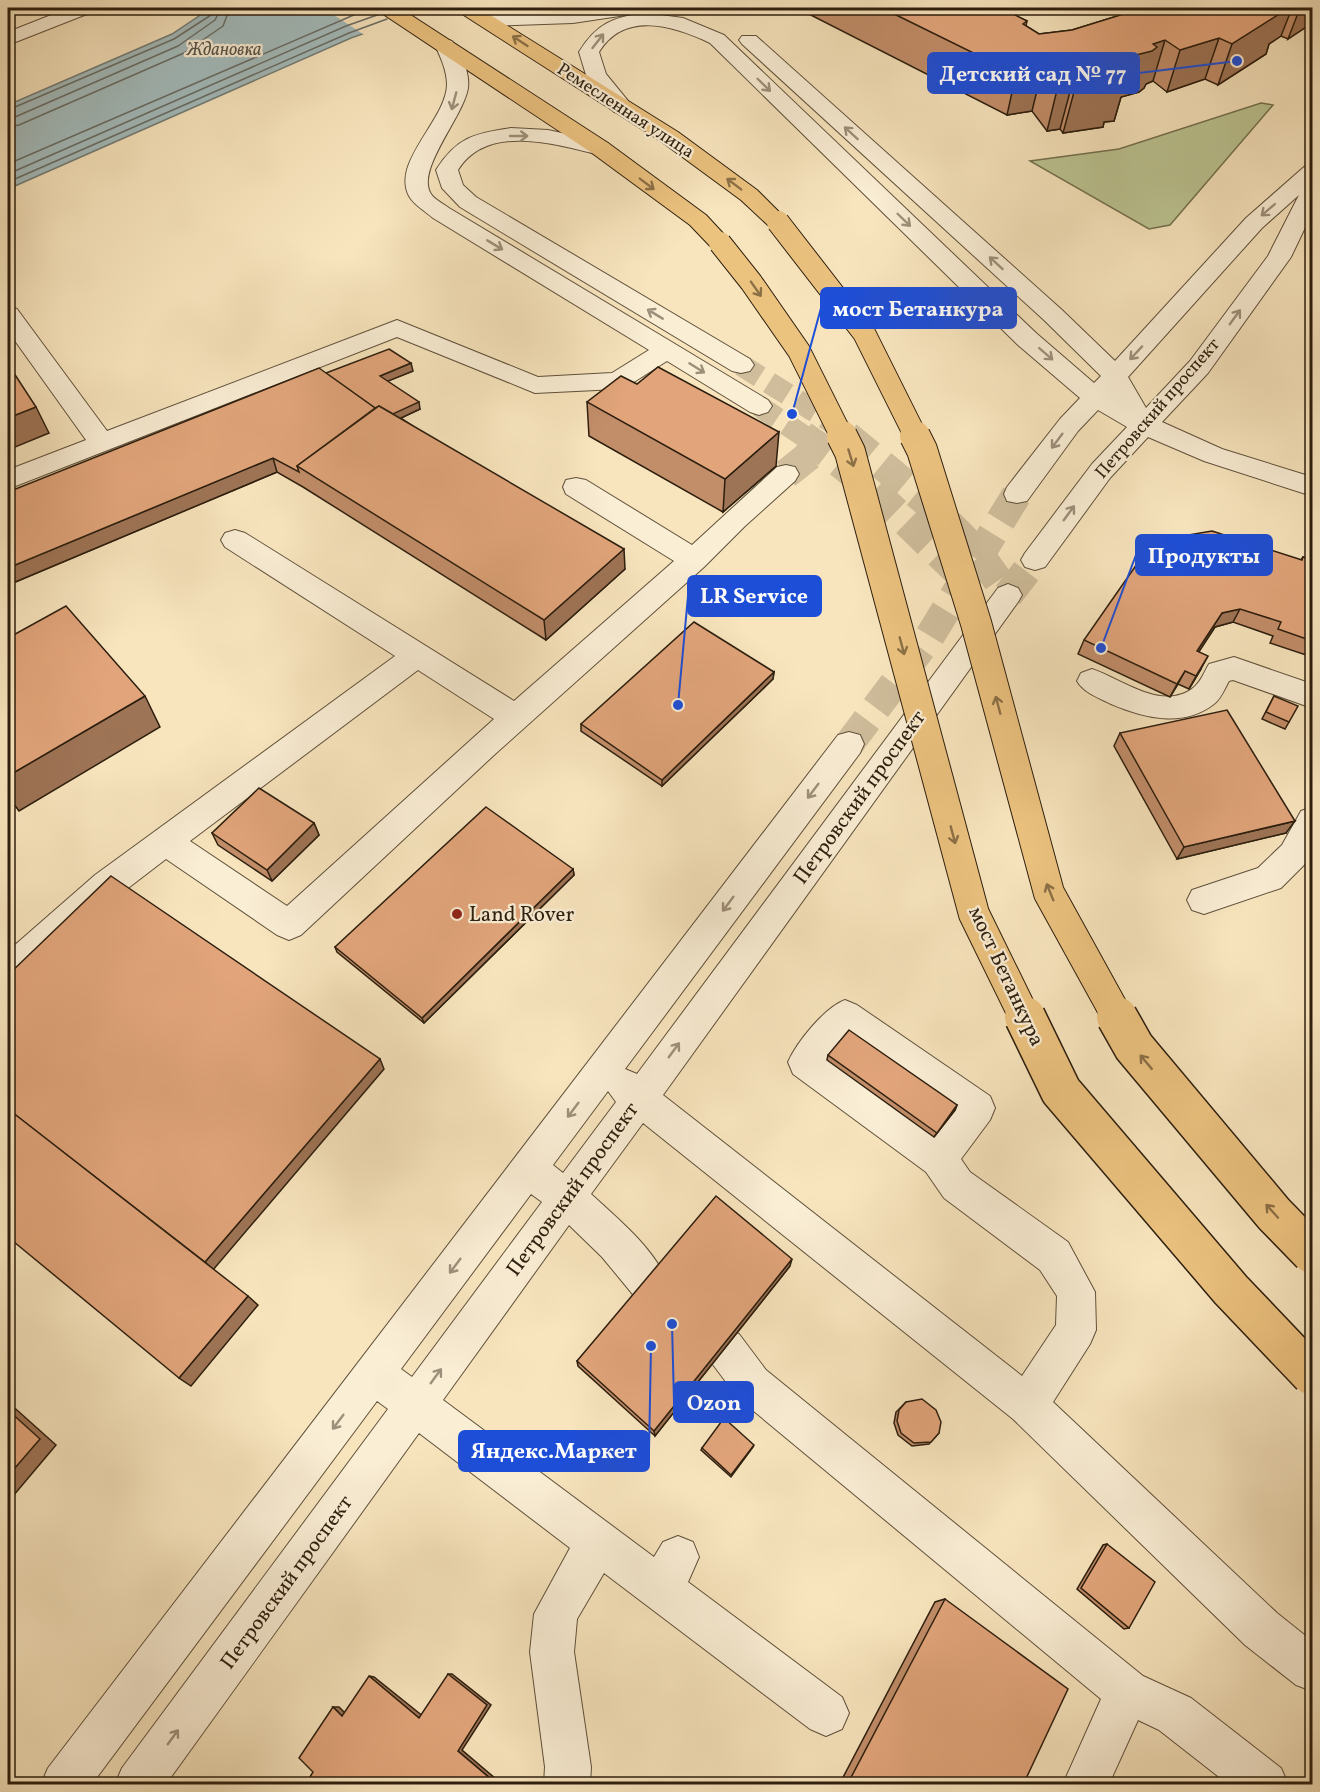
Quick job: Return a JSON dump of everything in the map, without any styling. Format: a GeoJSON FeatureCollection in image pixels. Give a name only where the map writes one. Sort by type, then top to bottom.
{"type":"FeatureCollection","features":[{"type":"Feature","properties":{"kind":"main road"},"geometry":{"type":"LineString","coordinates":[[387,8],[600,148]]}},
{"type":"Feature","properties":{"kind":"main road","name":"Ремесленная улица"},"geometry":{"type":"LineString","coordinates":[[466,8],[622,107],[749,195],[778,222],[864,333],[922,450],[976,623],[1049,893],[1134,1047],[1274,1214],[1312,1252]]}},
{"type":"Feature","properties":{"kind":"main road","name":"мост Бетанкура"},"geometry":{"type":"LineString","coordinates":[[600,148],[698,220],[720,243],[751,282],[799,351],[850,452],[974,914],[1061,1091],[1231,1290],[1312,1375]]}},
{"type":"Feature","properties":{"kind":"street"},"geometry":{"type":"LineString","coordinates":[[8,39],[85,8]]}},
{"type":"Feature","properties":{"kind":"street"},"geometry":{"type":"LineString","coordinates":[[487,21],[573,17],[641,8]]}},
{"type":"Feature","properties":{"kind":"street"},"geometry":{"type":"LineString","coordinates":[[675,8],[715,16],[740,32],[1053,315],[1115,375],[1142,424]]}},
{"type":"Feature","properties":{"kind":"street"},"geometry":{"type":"LineString","coordinates":[[622,107],[596,75],[590,52],[602,34],[630,21],[662,19],[695,27],[717,39],[1027,339],[1095,397],[1142,424],[1213,455],[1312,486]]}},
{"type":"Feature","properties":{"kind":"street"},"geometry":{"type":"LineString","coordinates":[[445,45],[456,67],[457,90],[451,113],[423,158],[415,176],[420,194],[441,213],[759,406]]}},
{"type":"Feature","properties":{"kind":"street"},"geometry":{"type":"LineString","coordinates":[[600,148],[552,137],[515,135],[482,141],[460,152],[447,170],[453,188],[468,202],[741,365]]}},
{"type":"Feature","properties":{"kind":"street"},"geometry":{"type":"LineString","coordinates":[[1017,494],[1069,425],[1254,223],[1312,172]]}},
{"type":"Feature","properties":{"kind":"street","name":"Петровский проспект"},"geometry":{"type":"LineString","coordinates":[[1035,560],[1101,471],[1142,424],[1172,397],[1213,348],[1279,257],[1312,192]]}},
{"type":"Feature","properties":{"kind":"street"},"geometry":{"type":"LineString","coordinates":[[8,314],[102,443]]}},
{"type":"Feature","properties":{"kind":"street"},"geometry":{"type":"LineString","coordinates":[[8,480],[397,328],[535,385],[617,381],[668,350]]}},
{"type":"Feature","properties":{"kind":"street"},"geometry":{"type":"LineString","coordinates":[[167,843],[289,925],[515,717],[694,560],[735,519],[786,474]]}},
{"type":"Feature","properties":{"kind":"street"},"geometry":{"type":"LineString","coordinates":[[576,487],[694,560]]}},
{"type":"Feature","properties":{"kind":"street"},"geometry":{"type":"LineString","coordinates":[[235,540],[515,717]]}},
{"type":"Feature","properties":{"kind":"street","name":"Петровский проспект"},"geometry":{"type":"LineString","coordinates":[[138,1785],[1008,595]]}},
{"type":"Feature","properties":{"kind":"street"},"geometry":{"type":"LineString","coordinates":[[8,972],[107,885],[167,843],[417,655]]}},
{"type":"Feature","properties":{"kind":"street"},"geometry":{"type":"LineString","coordinates":[[1092,681],[1138,704],[1169,709],[1205,695],[1219,672],[1234,668],[1312,696]]}},
{"type":"Feature","properties":{"kind":"street","name":"Петровский проспект"},"geometry":{"type":"LineString","coordinates":[[64,1785],[849,744]]}},
{"type":"Feature","properties":{"kind":"street"},"geometry":{"type":"LineString","coordinates":[[1204,900],[1269,878],[1293,855],[1312,820]]}},
{"type":"Feature","properties":{"kind":"street"},"geometry":{"type":"LineString","coordinates":[[604,1069],[1028,1405],[1261,1629],[1312,1669]]}},
{"type":"Feature","properties":{"kind":"street"},"geometry":{"type":"LineString","coordinates":[[939,1158],[957,1185],[1054,1256],[1076,1292],[1076,1330],[1028,1405]]}},
{"type":"Feature","properties":{"kind":"street"},"geometry":{"type":"LineString","coordinates":[[528,1170],[567,1197],[616,1244],[649,1283]]}},
{"type":"Feature","properties":{"kind":"street"},"geometry":{"type":"LineString","coordinates":[[725,1348],[752,1384],[1127,1692],[1175,1714],[1265,1785]]}},
{"type":"Feature","properties":{"kind":"street"},"geometry":{"type":"LineString","coordinates":[[374,1374],[597,1543],[669,1573],[826,1713]]}},
{"type":"Feature","properties":{"kind":"street"},"geometry":{"type":"LineString","coordinates":[[567,1785],[568,1767],[552,1652],[556,1614],[597,1543]]}},
{"type":"Feature","properties":{"kind":"street"},"geometry":{"type":"LineString","coordinates":[[1086,1785],[1127,1692]]}},
{"type":"Feature","properties":{"kind":"green space"},"geometry":{"type":"Polygon","coordinates":[[[1261,103],[1273,105],[1170,225],[1149,229],[1030,161],[1119,149],[1261,103]]]}},
{"type":"Feature","properties":{"kind":"water","name":"Ждановка"},"geometry":{"type":"Polygon","coordinates":[[[211,8],[436,8],[351,38],[8,189],[8,105],[172,34],[211,8]]]}},
{"type":"Feature","properties":{"kind":"pier"},"geometry":{"type":"Polygon","coordinates":[[[323,8],[439,8],[366,36],[323,8]]]}},
{"type":"Feature","properties":{"kind":"building"},"geometry":{"type":"Polygon","coordinates":[[[882,8],[1008,8],[1012,10],[1009,12],[1027,21],[1023,24],[1039,34],[1072,30],[1143,8],[1277,8],[1274,10],[1281,13],[1232,44],[1219,38],[1180,50],[1165,40],[1153,44],[1157,47],[1152,51],[1112,61],[1126,80],[1112,82],[1115,86],[1074,92],[1071,88],[1057,90],[1042,70],[1016,74],[882,8]]]}},
{"type":"Feature","properties":{"kind":"building"},"geometry":{"type":"Polygon","coordinates":[[[389,349],[411,363],[380,376],[419,402],[393,414],[379,406],[375,408],[326,373],[389,349]]]}},
{"type":"Feature","properties":{"kind":"building"},"geometry":{"type":"Polygon","coordinates":[[[8,364],[36,407],[8,418],[8,364]]]}},
{"type":"Feature","properties":{"kind":"building"},"geometry":{"type":"Polygon","coordinates":[[[658,367],[779,432],[725,479],[587,402],[621,376],[637,384],[658,367]]]}},
{"type":"Feature","properties":{"kind":"building"},"geometry":{"type":"Polygon","coordinates":[[[319,368],[375,408],[297,466],[299,472],[273,458],[8,568],[8,492],[319,368]]]}},
{"type":"Feature","properties":{"kind":"building"},"geometry":{"type":"Polygon","coordinates":[[[379,406],[624,549],[544,620],[297,466],[379,406]]]}},
{"type":"Feature","properties":{"kind":"building"},"geometry":{"type":"Polygon","coordinates":[[[1212,531],[1302,560],[1303,557],[1312,560],[1312,641],[1278,629],[1281,622],[1240,609],[1222,613],[1197,651],[1208,656],[1196,676],[1185,671],[1177,684],[1084,640],[1153,541],[1212,531]]]}},
{"type":"Feature","properties":{"kind":"building"},"geometry":{"type":"Polygon","coordinates":[[[66,606],[145,696],[8,776],[8,638],[66,606]]]}},
{"type":"Feature","properties":{"kind":"building"},"geometry":{"type":"Polygon","coordinates":[[[694,622],[774,672],[662,780],[581,724],[694,622]]]}},
{"type":"Feature","properties":{"kind":"building"},"geometry":{"type":"Polygon","coordinates":[[[1274,696],[1298,706],[1289,722],[1266,712],[1274,696]]]}},
{"type":"Feature","properties":{"kind":"building"},"geometry":{"type":"Polygon","coordinates":[[[1227,710],[1295,821],[1184,847],[1120,733],[1227,710]]]}},
{"type":"Feature","properties":{"kind":"building"},"geometry":{"type":"Polygon","coordinates":[[[259,788],[314,823],[267,870],[212,833],[259,788]]]}},
{"type":"Feature","properties":{"kind":"building","name":"Land Rover"},"geometry":{"type":"Polygon","coordinates":[[[486,807],[573,869],[422,1018],[335,947],[486,807]]]}},
{"type":"Feature","properties":{"kind":"building"},"geometry":{"type":"Polygon","coordinates":[[[111,876],[380,1059],[205,1262],[8,1109],[8,975],[111,876]]]}},
{"type":"Feature","properties":{"kind":"building"},"geometry":{"type":"Polygon","coordinates":[[[849,1030],[957,1105],[937,1133],[828,1055],[849,1030]]]}},
{"type":"Feature","properties":{"kind":"building"},"geometry":{"type":"Polygon","coordinates":[[[8,1109],[248,1296],[179,1378],[8,1237],[8,1109]]]}},
{"type":"Feature","properties":{"kind":"building"},"geometry":{"type":"Polygon","coordinates":[[[716,1196],[792,1259],[654,1431],[577,1361],[716,1196]]]}},
{"type":"Feature","properties":{"kind":"building"},"geometry":{"type":"Polygon","coordinates":[[[922,1399],[936,1410],[941,1422],[939,1433],[931,1442],[914,1443],[901,1433],[897,1421],[899,1410],[906,1402],[922,1399]]]}},
{"type":"Feature","properties":{"kind":"building"},"geometry":{"type":"Polygon","coordinates":[[[8,1410],[40,1439],[8,1476],[8,1410]]]}},
{"type":"Feature","properties":{"kind":"building"},"geometry":{"type":"Polygon","coordinates":[[[724,1418],[754,1445],[731,1475],[702,1448],[724,1418]]]}},
{"type":"Feature","properties":{"kind":"building"},"geometry":{"type":"Polygon","coordinates":[[[1107,1544],[1155,1582],[1129,1628],[1081,1588],[1107,1544]]]}},
{"type":"Feature","properties":{"kind":"building"},"geometry":{"type":"Polygon","coordinates":[[[945,1599],[1068,1689],[1023,1785],[847,1785],[945,1599]]]}},
{"type":"Feature","properties":{"kind":"building"},"geometry":{"type":"Polygon","coordinates":[[[448,1674],[487,1705],[458,1751],[498,1785],[305,1785],[313,1772],[299,1758],[333,1707],[342,1716],[369,1676],[419,1718],[448,1674]]]}},
{"type":"Feature","properties":{"kind":"tunnel"},"geometry":{"type":"LineString","coordinates":[[741,365],[830,421],[849,437]]}},
{"type":"Feature","properties":{"kind":"tunnel"},"geometry":{"type":"LineString","coordinates":[[759,406],[805,437]]}},
{"type":"Feature","properties":{"kind":"tunnel"},"geometry":{"type":"LineString","coordinates":[[803,436],[820,447]]}},
{"type":"Feature","properties":{"kind":"tunnel"},"geometry":{"type":"LineString","coordinates":[[847,436],[928,503],[980,555]]}},
{"type":"Feature","properties":{"kind":"tunnel"},"geometry":{"type":"LineString","coordinates":[[786,474],[820,447]]}},
{"type":"Feature","properties":{"kind":"tunnel"},"geometry":{"type":"LineString","coordinates":[[820,447],[867,485],[965,579]]}},
{"type":"Feature","properties":{"kind":"tunnel"},"geometry":{"type":"LineString","coordinates":[[980,555],[1017,494]]}},
{"type":"Feature","properties":{"kind":"tunnel"},"geometry":{"type":"LineString","coordinates":[[965,579],[980,555]]}},
{"type":"Feature","properties":{"kind":"tunnel"},"geometry":{"type":"LineString","coordinates":[[980,555],[1008,595],[1035,560]]}},
{"type":"Feature","properties":{"kind":"tunnel"},"geometry":{"type":"LineString","coordinates":[[849,744],[930,636],[965,579]]}},
{"type":"Feature","properties":{"kind":"tunnel"},"geometry":{"type":"LineString","coordinates":[[965,579],[973,582]]}},
{"type":"Feature","properties":{"kind":"place","name":"Детский сад № 77"},"geometry":{"type":"Point","coordinates":[1237,61]}},
{"type":"Feature","properties":{"kind":"place","name":"мост Бетанкура"},"geometry":{"type":"Point","coordinates":[792,414]}},
{"type":"Feature","properties":{"kind":"place","name":"Продукты"},"geometry":{"type":"Point","coordinates":[1101,648]}},
{"type":"Feature","properties":{"kind":"place","name":"LR Service"},"geometry":{"type":"Point","coordinates":[678,705]}},
{"type":"Feature","properties":{"kind":"place","name":"Land Rover"},"geometry":{"type":"Point","coordinates":[457,914]}},
{"type":"Feature","properties":{"kind":"place","name":"Ozon"},"geometry":{"type":"Point","coordinates":[672,1324]}},
{"type":"Feature","properties":{"kind":"place","name":"Яндекс.Маркет"},"geometry":{"type":"Point","coordinates":[651,1346]}}]}
